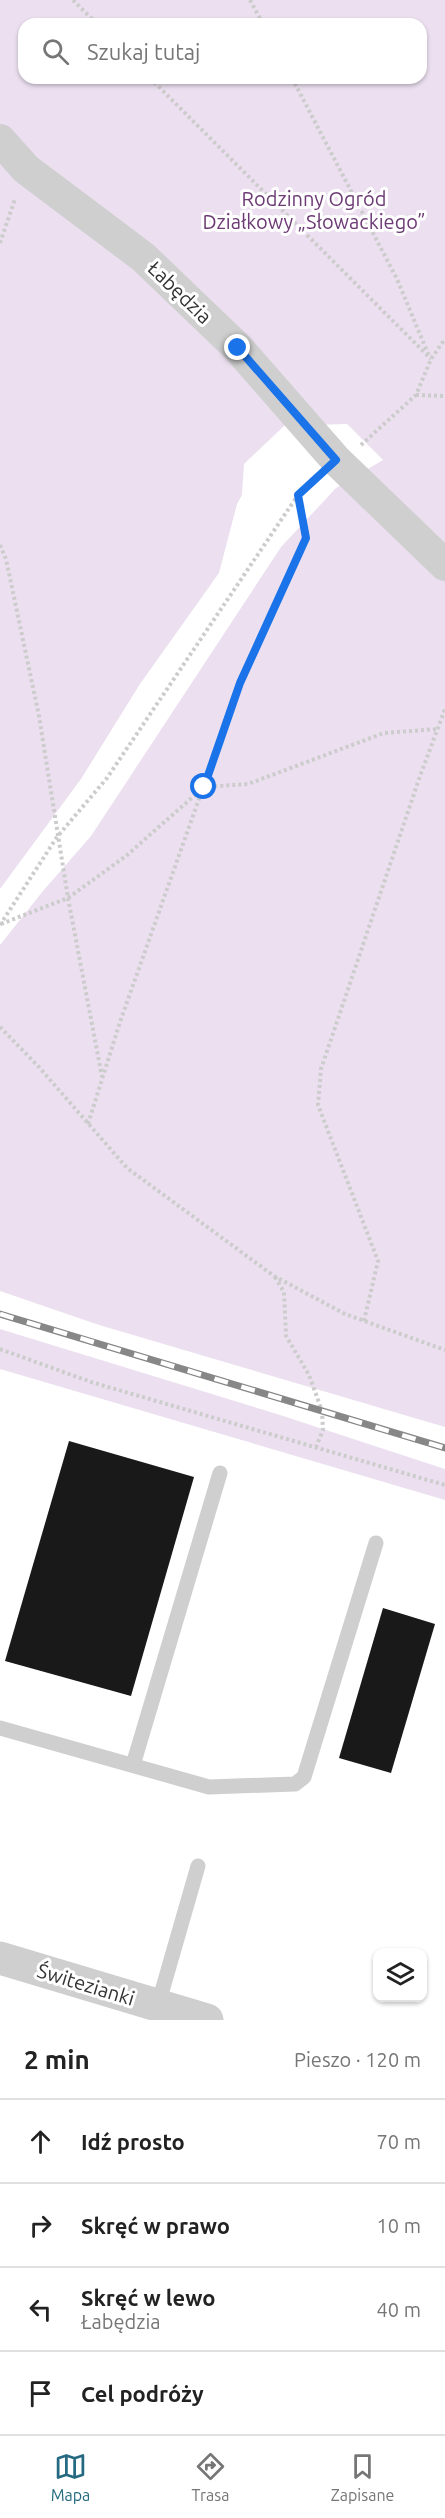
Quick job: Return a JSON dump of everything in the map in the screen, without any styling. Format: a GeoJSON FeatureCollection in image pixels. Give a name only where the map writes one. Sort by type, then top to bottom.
{"type":"FeatureCollection","features":[{"type":"Feature","properties":{"kind":"street","name":"Łabędzia"},"geometry":{"type":"LineString","coordinates":[[0,140],[26,169],[143,257],[238,348],[336,460],[445,565]]}},
{"type":"Feature","properties":{"kind":"street","name":"Świtezianki"},"geometry":{"type":"LineString","coordinates":[[0,1958],[207,2020]]}},
{"type":"Feature","properties":{"kind":"lane"},"geometry":{"type":"LineString","coordinates":[[133,1765],[220,1473]]}},
{"type":"Feature","properties":{"kind":"lane"},"geometry":{"type":"LineString","coordinates":[[0,1728],[209,1787],[295,1784],[304,1777],[376,1543]]}},
{"type":"Feature","properties":{"kind":"lane"},"geometry":{"type":"LineString","coordinates":[[158,2005],[198,1866]]}},
{"type":"Feature","properties":{"kind":"path"},"geometry":{"type":"LineString","coordinates":[[73,0],[90,18]]}},
{"type":"Feature","properties":{"kind":"path"},"geometry":{"type":"LineString","coordinates":[[250,0],[260,18]]}},
{"type":"Feature","properties":{"kind":"path"},"geometry":{"type":"LineString","coordinates":[[156,84],[430,359]]}},
{"type":"Feature","properties":{"kind":"path"},"geometry":{"type":"LineString","coordinates":[[295,84],[397,279],[430,359]]}},
{"type":"Feature","properties":{"kind":"path"},"geometry":{"type":"LineString","coordinates":[[0,243],[26,169]]}},
{"type":"Feature","properties":{"kind":"path"},"geometry":{"type":"LineString","coordinates":[[0,925],[57,837],[107,778],[298,495],[336,460],[366,442],[416,395],[430,359],[445,339]]}},
{"type":"Feature","properties":{"kind":"path"},"geometry":{"type":"LineString","coordinates":[[416,395],[445,396]]}},
{"type":"Feature","properties":{"kind":"path"},"geometry":{"type":"LineString","coordinates":[[88,1124],[240,683],[306,538],[298,495]]}},
{"type":"Feature","properties":{"kind":"path"},"geometry":{"type":"LineString","coordinates":[[0,545],[6,559],[39,716],[57,837],[102,1078]]}},
{"type":"Feature","properties":{"kind":"path"},"geometry":{"type":"LineString","coordinates":[[364,1321],[378,1261],[318,1104],[321,1069],[420,776],[445,709]]}},
{"type":"Feature","properties":{"kind":"path"},"geometry":{"type":"LineString","coordinates":[[0,925],[68,898],[126,856],[204,787],[248,784],[384,733],[438,729]]}},
{"type":"Feature","properties":{"kind":"path"},"geometry":{"type":"LineString","coordinates":[[0,1027],[127,1168],[274,1276],[345,1314],[445,1350]]}},
{"type":"Feature","properties":{"kind":"path"},"geometry":{"type":"LineString","coordinates":[[274,1276],[284,1292],[286,1336],[309,1375],[322,1411],[323,1430],[316,1447]]}},
{"type":"Feature","properties":{"kind":"path"},"geometry":{"type":"LineString","coordinates":[[0,1349],[91,1382],[445,1485]]}},
{"type":"Feature","properties":{"kind":"green space","name":"Rodzinny Ogród Działkowy „Słowackiego”"},"geometry":{"type":"Polygon","coordinates":[[[0,0],[445,0],[445,1427],[99,1325],[0,1291],[0,945],[91,836],[281,547],[336,488],[383,460],[347,424],[284,426],[244,464],[242,495],[237,504],[219,573],[140,684],[81,779],[0,889],[0,0]]]}},
{"type":"Feature","properties":{"kind":"green space"},"geometry":{"type":"Polygon","coordinates":[[[0,1329],[277,1414],[445,1469],[445,1500],[0,1369],[0,1329]]]}},
{"type":"Feature","properties":{"kind":"building"},"geometry":{"type":"Polygon","coordinates":[[[69,1441],[194,1477],[131,1696],[5,1661],[69,1441]]]}},
{"type":"Feature","properties":{"kind":"building"},"geometry":{"type":"Polygon","coordinates":[[[383,1608],[435,1624],[391,1773],[339,1758],[383,1608]]]}},
{"type":"Feature","properties":{"kind":"railway"},"geometry":{"type":"LineString","coordinates":[[0,1314],[445,1448]]}},
{"type":"Feature","properties":{"kind":"route"},"geometry":{"type":"LineString","coordinates":[[204,787],[240,683],[306,538],[298,495],[336,460],[238,348]]}}]}
